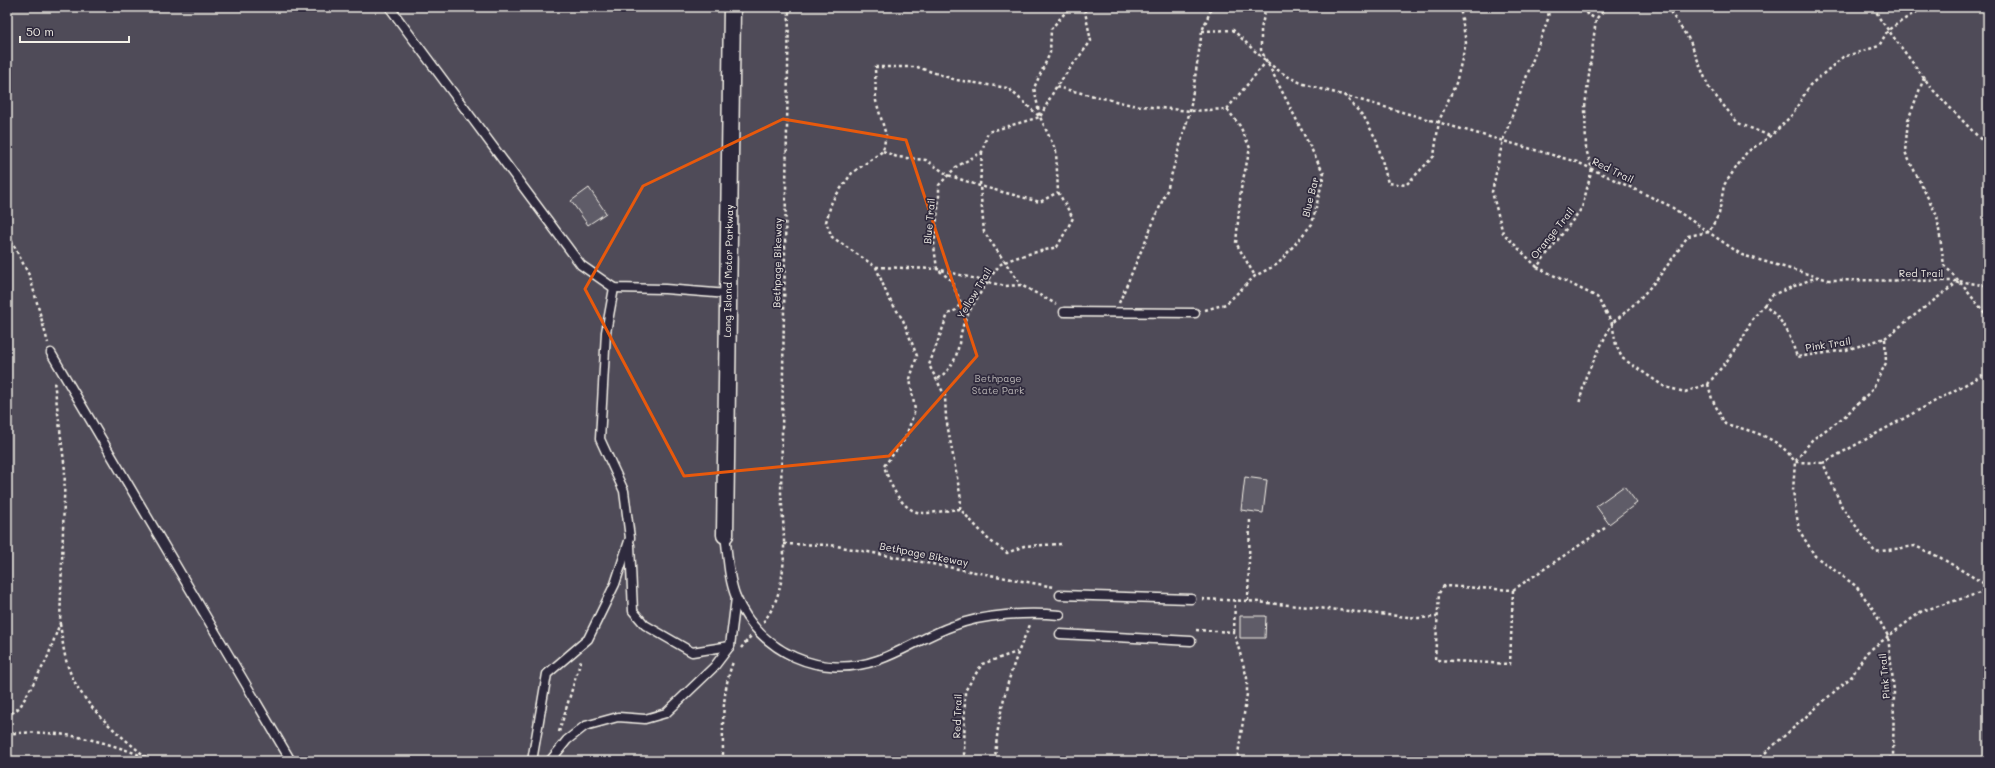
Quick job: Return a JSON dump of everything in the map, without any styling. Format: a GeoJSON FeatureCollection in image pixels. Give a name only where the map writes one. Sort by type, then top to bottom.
{"type":"FeatureCollection","features":[{"type":"Feature","properties":{"kind":"street","name":"Long Island Motor Parkway"},"geometry":{"type":"LineString","coordinates":[[725,535],[732,7]]}},
{"type":"Feature","properties":{"kind":"lane"},"geometry":{"type":"LineString","coordinates":[[390,8],[581,265],[614,288],[665,289],[728,294]]}},
{"type":"Feature","properties":{"kind":"lane"},"geometry":{"type":"LineString","coordinates":[[614,288],[606,332],[600,439],[624,492],[630,538],[633,611],[646,625],[692,652],[730,646]]}},
{"type":"Feature","properties":{"kind":"lane"},"geometry":{"type":"LineString","coordinates":[[1062,309],[1115,313],[1195,314]]}},
{"type":"Feature","properties":{"kind":"lane"},"geometry":{"type":"LineString","coordinates":[[51,352],[291,761]]}},
{"type":"Feature","properties":{"kind":"lane"},"geometry":{"type":"LineString","coordinates":[[725,535],[731,580],[736,598],[756,630],[781,652],[811,664],[846,667],[877,660],[953,625],[1016,614],[1060,615]]}},
{"type":"Feature","properties":{"kind":"lane"},"geometry":{"type":"LineString","coordinates":[[532,761],[547,674],[588,639],[615,584],[630,538]]}},
{"type":"Feature","properties":{"kind":"lane"},"geometry":{"type":"LineString","coordinates":[[1060,592],[1191,599]]}},
{"type":"Feature","properties":{"kind":"lane"},"geometry":{"type":"LineString","coordinates":[[550,761],[567,740],[585,726],[618,717],[645,719],[666,713],[714,667],[730,646],[736,598]]}},
{"type":"Feature","properties":{"kind":"lane"},"geometry":{"type":"LineString","coordinates":[[1060,634],[1191,641]]}},
{"type":"Feature","properties":{"kind":"path","name":"Bethpage Bikeway"},"geometry":{"type":"LineString","coordinates":[[783,519],[781,493],[789,7]]}},
{"type":"Feature","properties":{"kind":"path"},"geometry":{"type":"LineString","coordinates":[[1040,117],[1034,88],[1050,53],[1051,29],[1070,7]]}},
{"type":"Feature","properties":{"kind":"path"},"geometry":{"type":"LineString","coordinates":[[1062,309],[1021,285],[984,232],[980,186],[982,152],[988,132],[1040,117],[1056,87],[1091,41],[1084,7]]}},
{"type":"Feature","properties":{"kind":"path"},"geometry":{"type":"LineString","coordinates":[[1115,313],[1167,190],[1190,111],[1202,31],[1212,7]]}},
{"type":"Feature","properties":{"kind":"path"},"geometry":{"type":"LineString","coordinates":[[1266,7],[1261,29],[1261,50],[1266,62]]}},
{"type":"Feature","properties":{"kind":"path"},"geometry":{"type":"LineString","coordinates":[[1343,95],[1364,117],[1377,141],[1388,182],[1406,185],[1434,156],[1439,121],[1456,83],[1466,43],[1460,7]]}},
{"type":"Feature","properties":{"kind":"path","name":"Orange Trail"},"geometry":{"type":"LineString","coordinates":[[1549,7],[1548,19],[1503,140],[1492,192],[1503,233],[1537,267],[1582,208],[1592,168]]}},
{"type":"Feature","properties":{"kind":"path"},"geometry":{"type":"LineString","coordinates":[[1575,7],[1596,20]]}},
{"type":"Feature","properties":{"kind":"path"},"geometry":{"type":"LineString","coordinates":[[1592,168],[1586,149],[1585,108],[1596,20],[1607,7]]}},
{"type":"Feature","properties":{"kind":"path"},"geometry":{"type":"LineString","coordinates":[[1667,7],[1690,41],[1709,88],[1738,123],[1771,136]]}},
{"type":"Feature","properties":{"kind":"path"},"geometry":{"type":"LineString","coordinates":[[1874,7],[1880,19],[1933,90],[1988,147]]}},
{"type":"Feature","properties":{"kind":"path"},"geometry":{"type":"LineString","coordinates":[[1579,404],[1586,376],[1612,323],[1632,308],[1656,282],[1688,236],[1709,232],[1718,214],[1724,185],[1747,152],[1771,136],[1792,115],[1810,85],[1843,57],[1879,46],[1888,30],[1914,13],[1930,7]]}},
{"type":"Feature","properties":{"kind":"path"},"geometry":{"type":"LineString","coordinates":[[1202,31],[1233,30],[1266,62]]}},
{"type":"Feature","properties":{"kind":"path"},"geometry":{"type":"LineString","coordinates":[[1056,87],[1132,106],[1190,111],[1227,109],[1266,62]]}},
{"type":"Feature","properties":{"kind":"path","name":"Red Trail"},"geometry":{"type":"LineString","coordinates":[[1266,62],[1287,78],[1439,121],[1577,162],[1592,168],[1670,206],[1742,255],[1829,280],[1959,281],[1988,286]]}},
{"type":"Feature","properties":{"kind":"path","name":"Blue Bar"},"geometry":{"type":"LineString","coordinates":[[1195,314],[1226,304],[1255,276],[1278,264],[1312,224],[1324,174],[1266,62]]}},
{"type":"Feature","properties":{"kind":"path"},"geometry":{"type":"LineString","coordinates":[[1021,285],[1005,286],[937,269],[876,267],[832,237],[826,222],[832,201],[852,173],[883,151],[886,135],[876,101],[875,67],[916,67],[956,80],[1008,88],[1040,117]]}},
{"type":"Feature","properties":{"kind":"path"},"geometry":{"type":"LineString","coordinates":[[1924,78],[1908,120],[1905,152],[1937,216],[1944,265],[1988,317]]}},
{"type":"Feature","properties":{"kind":"path"},"geometry":{"type":"LineString","coordinates":[[1227,109],[1240,126],[1250,148],[1241,189],[1236,243],[1255,276]]}},
{"type":"Feature","properties":{"kind":"path","name":"Yellow Trail"},"geometry":{"type":"LineString","coordinates":[[938,379],[949,370],[956,360],[965,320],[1000,265],[1057,247],[1073,218],[1058,192],[1056,151],[1040,117]]}},
{"type":"Feature","properties":{"kind":"path"},"geometry":{"type":"LineString","coordinates":[[883,151],[897,157],[926,160],[948,175],[980,186],[1040,202],[1058,192]]}},
{"type":"Feature","properties":{"kind":"path","name":"Blue Trail"},"geometry":{"type":"LineString","coordinates":[[937,269],[934,246],[940,199],[938,185],[956,167],[982,152]]}},
{"type":"Feature","properties":{"kind":"path"},"geometry":{"type":"LineString","coordinates":[[7,217],[10,238],[30,277],[51,352]]}},
{"type":"Feature","properties":{"kind":"path"},"geometry":{"type":"LineString","coordinates":[[876,267],[888,297],[903,320],[917,356],[910,379],[915,410],[905,439],[884,466],[890,485],[908,508],[922,513],[960,509]]}},
{"type":"Feature","properties":{"kind":"path"},"geometry":{"type":"LineString","coordinates":[[1537,267],[1597,297],[1612,323],[1616,345],[1622,358],[1665,387],[1685,392],[1708,384],[1739,346],[1752,320],[1772,295],[1818,277]]}},
{"type":"Feature","properties":{"kind":"path"},"geometry":{"type":"LineString","coordinates":[[937,269],[951,280],[961,304],[956,310],[948,314],[929,365],[938,379],[945,396],[946,418],[961,499],[960,509],[989,540],[1008,553],[1024,546],[1061,544]]}},
{"type":"Feature","properties":{"kind":"path"},"geometry":{"type":"LineString","coordinates":[[1795,462],[1812,440],[1846,416],[1872,390],[1886,362],[1885,338],[1959,281]]}},
{"type":"Feature","properties":{"kind":"path","name":"Pink Trail"},"geometry":{"type":"LineString","coordinates":[[1764,305],[1780,318],[1789,335],[1797,357],[1846,350],[1885,338]]}},
{"type":"Feature","properties":{"kind":"path"},"geometry":{"type":"LineString","coordinates":[[1795,462],[1823,463],[1988,372]]}},
{"type":"Feature","properties":{"kind":"path"},"geometry":{"type":"LineString","coordinates":[[54,376],[65,470],[60,623],[66,661],[80,692],[107,725],[147,758]]}},
{"type":"Feature","properties":{"kind":"path"},"geometry":{"type":"LineString","coordinates":[[1708,384],[1712,399],[1725,424],[1764,434],[1788,451],[1795,462]]}},
{"type":"Feature","properties":{"kind":"path","name":"Pink Trail"},"geometry":{"type":"LineString","coordinates":[[1795,462],[1793,491],[1799,530],[1815,556],[1856,586],[1873,609],[1888,636],[1894,692],[1894,757],[1884,761]]}},
{"type":"Feature","properties":{"kind":"path"},"geometry":{"type":"LineString","coordinates":[[1756,761],[1852,676],[1866,653],[1888,636],[1922,611],[1980,593],[1988,586],[1941,558],[1915,546],[1875,552],[1842,507],[1823,463]]}},
{"type":"Feature","properties":{"kind":"path"},"geometry":{"type":"LineString","coordinates":[[1248,601],[1250,519]]}},
{"type":"Feature","properties":{"kind":"path"},"geometry":{"type":"LineString","coordinates":[[1513,590],[1510,664],[1435,660],[1439,593],[1444,586],[1513,590],[1605,528]]}},
{"type":"Feature","properties":{"kind":"path","name":"Bethpage Bikeway"},"geometry":{"type":"LineString","coordinates":[[784,544],[831,545],[1060,592]]}},
{"type":"Feature","properties":{"kind":"path"},"geometry":{"type":"LineString","coordinates":[[1191,599],[1248,601],[1418,618],[1437,618]]}},
{"type":"Feature","properties":{"kind":"path"},"geometry":{"type":"LineString","coordinates":[[1235,600],[1234,632],[1247,678],[1247,694],[1237,761]]}},
{"type":"Feature","properties":{"kind":"path"},"geometry":{"type":"LineString","coordinates":[[995,761],[996,732],[1017,652],[1035,614]]}},
{"type":"Feature","properties":{"kind":"path"},"geometry":{"type":"LineString","coordinates":[[7,717],[20,707],[47,659],[60,623]]}},
{"type":"Feature","properties":{"kind":"path"},"geometry":{"type":"LineString","coordinates":[[1191,630],[1234,632]]}},
{"type":"Feature","properties":{"kind":"path"},"geometry":{"type":"LineString","coordinates":[[558,738],[588,639]]}},
{"type":"Feature","properties":{"kind":"path","name":"Red Trail"},"geometry":{"type":"LineString","coordinates":[[964,760],[964,691],[982,664],[1017,652]]}},
{"type":"Feature","properties":{"kind":"path"},"geometry":{"type":"LineString","coordinates":[[7,734],[25,732],[84,736],[154,761]]}},
{"type":"Feature","properties":{"kind":"highlighted area"},"geometry":{"type":"Polygon","coordinates":[[[783,119],[906,140],[977,356],[889,456],[684,476],[585,289],[643,186],[783,119]]]}},
{"type":"Feature","properties":{"kind":"green space","name":"Bethpage State Park"},"geometry":{"type":"Polygon","coordinates":[[[7,7],[1988,7],[1988,761],[7,761],[7,7]]]}},
{"type":"Feature","properties":{"kind":"building"},"geometry":{"type":"Polygon","coordinates":[[[589,188],[606,213],[588,225],[571,201],[589,188]]]}},
{"type":"Feature","properties":{"kind":"building"},"geometry":{"type":"Polygon","coordinates":[[[1245,477],[1267,480],[1263,513],[1241,510],[1245,477]]]}},
{"type":"Feature","properties":{"kind":"building"},"geometry":{"type":"Polygon","coordinates":[[[1624,486],[1637,503],[1609,524],[1596,506],[1624,486]]]}},
{"type":"Feature","properties":{"kind":"building"},"geometry":{"type":"Polygon","coordinates":[[[1240,616],[1266,616],[1265,638],[1240,638],[1240,616]]]}}]}
